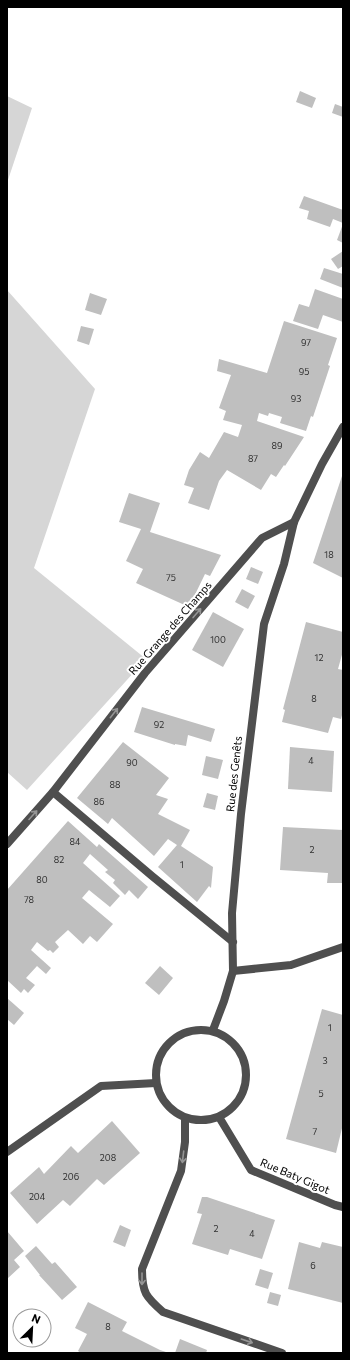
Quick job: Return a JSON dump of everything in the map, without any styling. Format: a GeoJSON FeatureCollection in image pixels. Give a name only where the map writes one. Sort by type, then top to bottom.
{"type":"FeatureCollection","features":[{"type":"Feature","properties":{"kind":"street"},"geometry":{"type":"LineString","coordinates":[[294,522],[322,464],[343,427]]}},
{"type":"Feature","properties":{"kind":"street","name":"Rue Grange des Champs"},"geometry":{"type":"LineString","coordinates":[[7,844],[53,792],[145,673],[262,538],[294,522]]}},
{"type":"Feature","properties":{"kind":"street","name":"Rue des Genêts"},"geometry":{"type":"LineString","coordinates":[[213,1030],[233,971],[232,913],[241,814],[264,624],[284,564],[294,522]]}},
{"type":"Feature","properties":{"kind":"street"},"geometry":{"type":"LineString","coordinates":[[53,792],[233,942]]}},
{"type":"Feature","properties":{"kind":"street"},"geometry":{"type":"LineString","coordinates":[[233,971],[291,965],[343,947]]}},
{"type":"Feature","properties":{"kind":"street"},"geometry":{"type":"LineString","coordinates":[[194,1030],[213,1030],[230,1039],[242,1054],[247,1072],[244,1091],[234,1106],[218,1117],[202,1121],[185,1118],[166,1104],[156,1083],[156,1065],[164,1048],[177,1036],[194,1030]]}},
{"type":"Feature","properties":{"kind":"street"},"geometry":{"type":"LineString","coordinates":[[7,1152],[101,1086],[156,1083]]}},
{"type":"Feature","properties":{"kind":"street","name":"Rue Baty Gigot"},"geometry":{"type":"LineString","coordinates":[[218,1117],[251,1170],[343,1207]]}},
{"type":"Feature","properties":{"kind":"street"},"geometry":{"type":"LineString","coordinates":[[185,1118],[185,1142],[181,1171],[142,1269],[142,1285],[150,1300],[163,1312],[282,1353]]}},
{"type":"Feature","properties":{"kind":"shaded area"},"geometry":{"type":"Polygon","coordinates":[[[7,96],[32,108],[7,183],[7,96]]]}},
{"type":"Feature","properties":{"kind":"shaded area"},"geometry":{"type":"Polygon","coordinates":[[[7,290],[95,389],[34,568],[146,659],[27,790],[7,772],[7,290]]]}},
{"type":"Feature","properties":{"kind":"building"},"geometry":{"type":"Polygon","coordinates":[[[300,91],[316,98],[312,108],[296,102],[300,91]]]}},
{"type":"Feature","properties":{"kind":"building"},"geometry":{"type":"Polygon","coordinates":[[[335,104],[343,107],[343,117],[332,113],[335,104]]]}},
{"type":"Feature","properties":{"kind":"building"},"geometry":{"type":"Polygon","coordinates":[[[304,196],[343,210],[343,223],[333,219],[330,227],[307,219],[309,211],[299,208],[304,196]]]}},
{"type":"Feature","properties":{"kind":"building"},"geometry":{"type":"Polygon","coordinates":[[[343,224],[343,243],[337,240],[343,224]]]}},
{"type":"Feature","properties":{"kind":"building"},"geometry":{"type":"Polygon","coordinates":[[[343,251],[343,266],[338,269],[331,259],[343,251]]]}},
{"type":"Feature","properties":{"kind":"building"},"geometry":{"type":"Polygon","coordinates":[[[324,268],[343,274],[343,288],[320,279],[324,268]]]}},
{"type":"Feature","properties":{"kind":"building"},"geometry":{"type":"Polygon","coordinates":[[[315,289],[343,299],[343,322],[323,315],[318,329],[293,321],[299,304],[309,307],[315,289]]]}},
{"type":"Feature","properties":{"kind":"building"},"geometry":{"type":"Polygon","coordinates":[[[90,293],[107,299],[101,315],[85,310],[90,293]]]}},
{"type":"Feature","properties":{"kind":"building"},"geometry":{"type":"Polygon","coordinates":[[[284,321],[337,338],[328,365],[330,366],[313,417],[311,416],[306,431],[280,423],[282,417],[269,413],[268,416],[259,413],[257,421],[304,437],[285,466],[284,465],[276,477],[271,474],[261,490],[227,470],[219,481],[209,510],[188,503],[194,488],[184,485],[189,470],[200,452],[209,458],[224,432],[238,437],[242,425],[223,420],[226,411],[219,408],[231,375],[217,371],[219,359],[267,373],[284,321]]]}},
{"type":"Feature","properties":{"kind":"building"},"geometry":{"type":"Polygon","coordinates":[[[81,326],[94,329],[89,345],[77,341],[81,326]]]}},
{"type":"Feature","properties":{"kind":"building"},"geometry":{"type":"Polygon","coordinates":[[[343,473],[343,578],[313,563],[343,473]]]}},
{"type":"Feature","properties":{"kind":"building"},"geometry":{"type":"Polygon","coordinates":[[[129,493],[160,503],[150,532],[221,555],[210,576],[205,574],[189,607],[136,583],[143,569],[126,561],[141,529],[119,522],[129,493]]]}},
{"type":"Feature","properties":{"kind":"building"},"geometry":{"type":"Polygon","coordinates":[[[251,567],[263,572],[258,584],[246,579],[251,567]]]}},
{"type":"Feature","properties":{"kind":"building"},"geometry":{"type":"Polygon","coordinates":[[[242,589],[255,596],[248,609],[235,602],[242,589]]]}},
{"type":"Feature","properties":{"kind":"building"},"geometry":{"type":"Polygon","coordinates":[[[213,612],[244,629],[223,667],[192,650],[213,612]]]}},
{"type":"Feature","properties":{"kind":"building"},"geometry":{"type":"Polygon","coordinates":[[[306,622],[343,632],[343,651],[338,669],[343,670],[343,711],[341,719],[333,717],[328,733],[282,722],[285,710],[283,709],[306,622]]]}},
{"type":"Feature","properties":{"kind":"building"},"geometry":{"type":"Polygon","coordinates":[[[142,707],[215,729],[211,742],[188,735],[186,746],[175,745],[134,732],[142,707]]]}},
{"type":"Feature","properties":{"kind":"building"},"geometry":{"type":"Polygon","coordinates":[[[123,742],[169,778],[156,795],[168,799],[158,814],[190,830],[181,846],[213,867],[211,888],[209,886],[197,902],[158,867],[177,845],[168,839],[154,856],[112,818],[108,824],[77,798],[123,742]]]}},
{"type":"Feature","properties":{"kind":"building"},"geometry":{"type":"Polygon","coordinates":[[[290,747],[334,751],[332,792],[288,789],[290,747]]]}},
{"type":"Feature","properties":{"kind":"building"},"geometry":{"type":"Polygon","coordinates":[[[206,756],[223,760],[218,779],[202,775],[206,756]]]}},
{"type":"Feature","properties":{"kind":"building"},"geometry":{"type":"Polygon","coordinates":[[[207,793],[218,796],[215,810],[203,807],[207,793]]]}},
{"type":"Feature","properties":{"kind":"building"},"geometry":{"type":"Polygon","coordinates":[[[68,821],[97,847],[99,844],[148,887],[138,899],[129,890],[125,895],[113,883],[115,880],[105,872],[108,870],[90,854],[83,863],[120,896],[110,907],[89,890],[82,898],[113,924],[97,942],[90,936],[83,944],[68,930],[55,942],[59,947],[53,953],[37,942],[31,950],[51,968],[46,974],[37,966],[26,978],[35,985],[28,993],[24,989],[21,993],[7,980],[7,890],[68,821]]]}},
{"type":"Feature","properties":{"kind":"building"},"geometry":{"type":"Polygon","coordinates":[[[283,827],[343,830],[343,883],[327,883],[328,873],[280,870],[283,827]]]}},
{"type":"Feature","properties":{"kind":"building"},"geometry":{"type":"Polygon","coordinates":[[[160,966],[173,978],[159,995],[145,983],[160,966]]]}},
{"type":"Feature","properties":{"kind":"building"},"geometry":{"type":"Polygon","coordinates":[[[7,998],[24,1013],[14,1025],[7,1019],[7,998]]]}},
{"type":"Feature","properties":{"kind":"building"},"geometry":{"type":"Polygon","coordinates":[[[322,1009],[343,1015],[343,1124],[336,1153],[286,1139],[322,1009]]]}},
{"type":"Feature","properties":{"kind":"building"},"geometry":{"type":"Polygon","coordinates":[[[112,1121],[140,1153],[104,1185],[97,1179],[70,1206],[63,1200],[37,1224],[10,1193],[39,1167],[44,1174],[71,1146],[78,1153],[112,1121]]]}},
{"type":"Feature","properties":{"kind":"building"},"geometry":{"type":"Polygon","coordinates":[[[202,1197],[207,1197],[275,1220],[262,1259],[230,1249],[228,1255],[192,1244],[202,1214],[197,1213],[202,1197]]]}},
{"type":"Feature","properties":{"kind":"building"},"geometry":{"type":"Polygon","coordinates":[[[120,1225],[131,1230],[125,1247],[113,1242],[120,1225]]]}},
{"type":"Feature","properties":{"kind":"building"},"geometry":{"type":"Polygon","coordinates":[[[7,1231],[24,1251],[14,1260],[20,1267],[7,1279],[7,1231]]]}},
{"type":"Feature","properties":{"kind":"building"},"geometry":{"type":"Polygon","coordinates":[[[299,1242],[320,1248],[322,1242],[343,1247],[343,1303],[288,1289],[299,1242]]]}},
{"type":"Feature","properties":{"kind":"building"},"geometry":{"type":"Polygon","coordinates":[[[36,1246],[52,1264],[55,1262],[77,1287],[62,1300],[39,1275],[25,1256],[36,1246]]]}},
{"type":"Feature","properties":{"kind":"building"},"geometry":{"type":"Polygon","coordinates":[[[260,1269],[273,1273],[268,1289],[255,1285],[260,1269]]]}},
{"type":"Feature","properties":{"kind":"building"},"geometry":{"type":"Polygon","coordinates":[[[270,1292],[281,1295],[278,1306],[267,1303],[270,1292]]]}},
{"type":"Feature","properties":{"kind":"building"},"geometry":{"type":"Polygon","coordinates":[[[88,1302],[127,1322],[122,1331],[169,1353],[81,1353],[78,1351],[87,1334],[75,1328],[88,1302]]]}},
{"type":"Feature","properties":{"kind":"building"},"geometry":{"type":"Polygon","coordinates":[[[180,1339],[207,1350],[206,1353],[175,1353],[180,1339]]]}}]}
